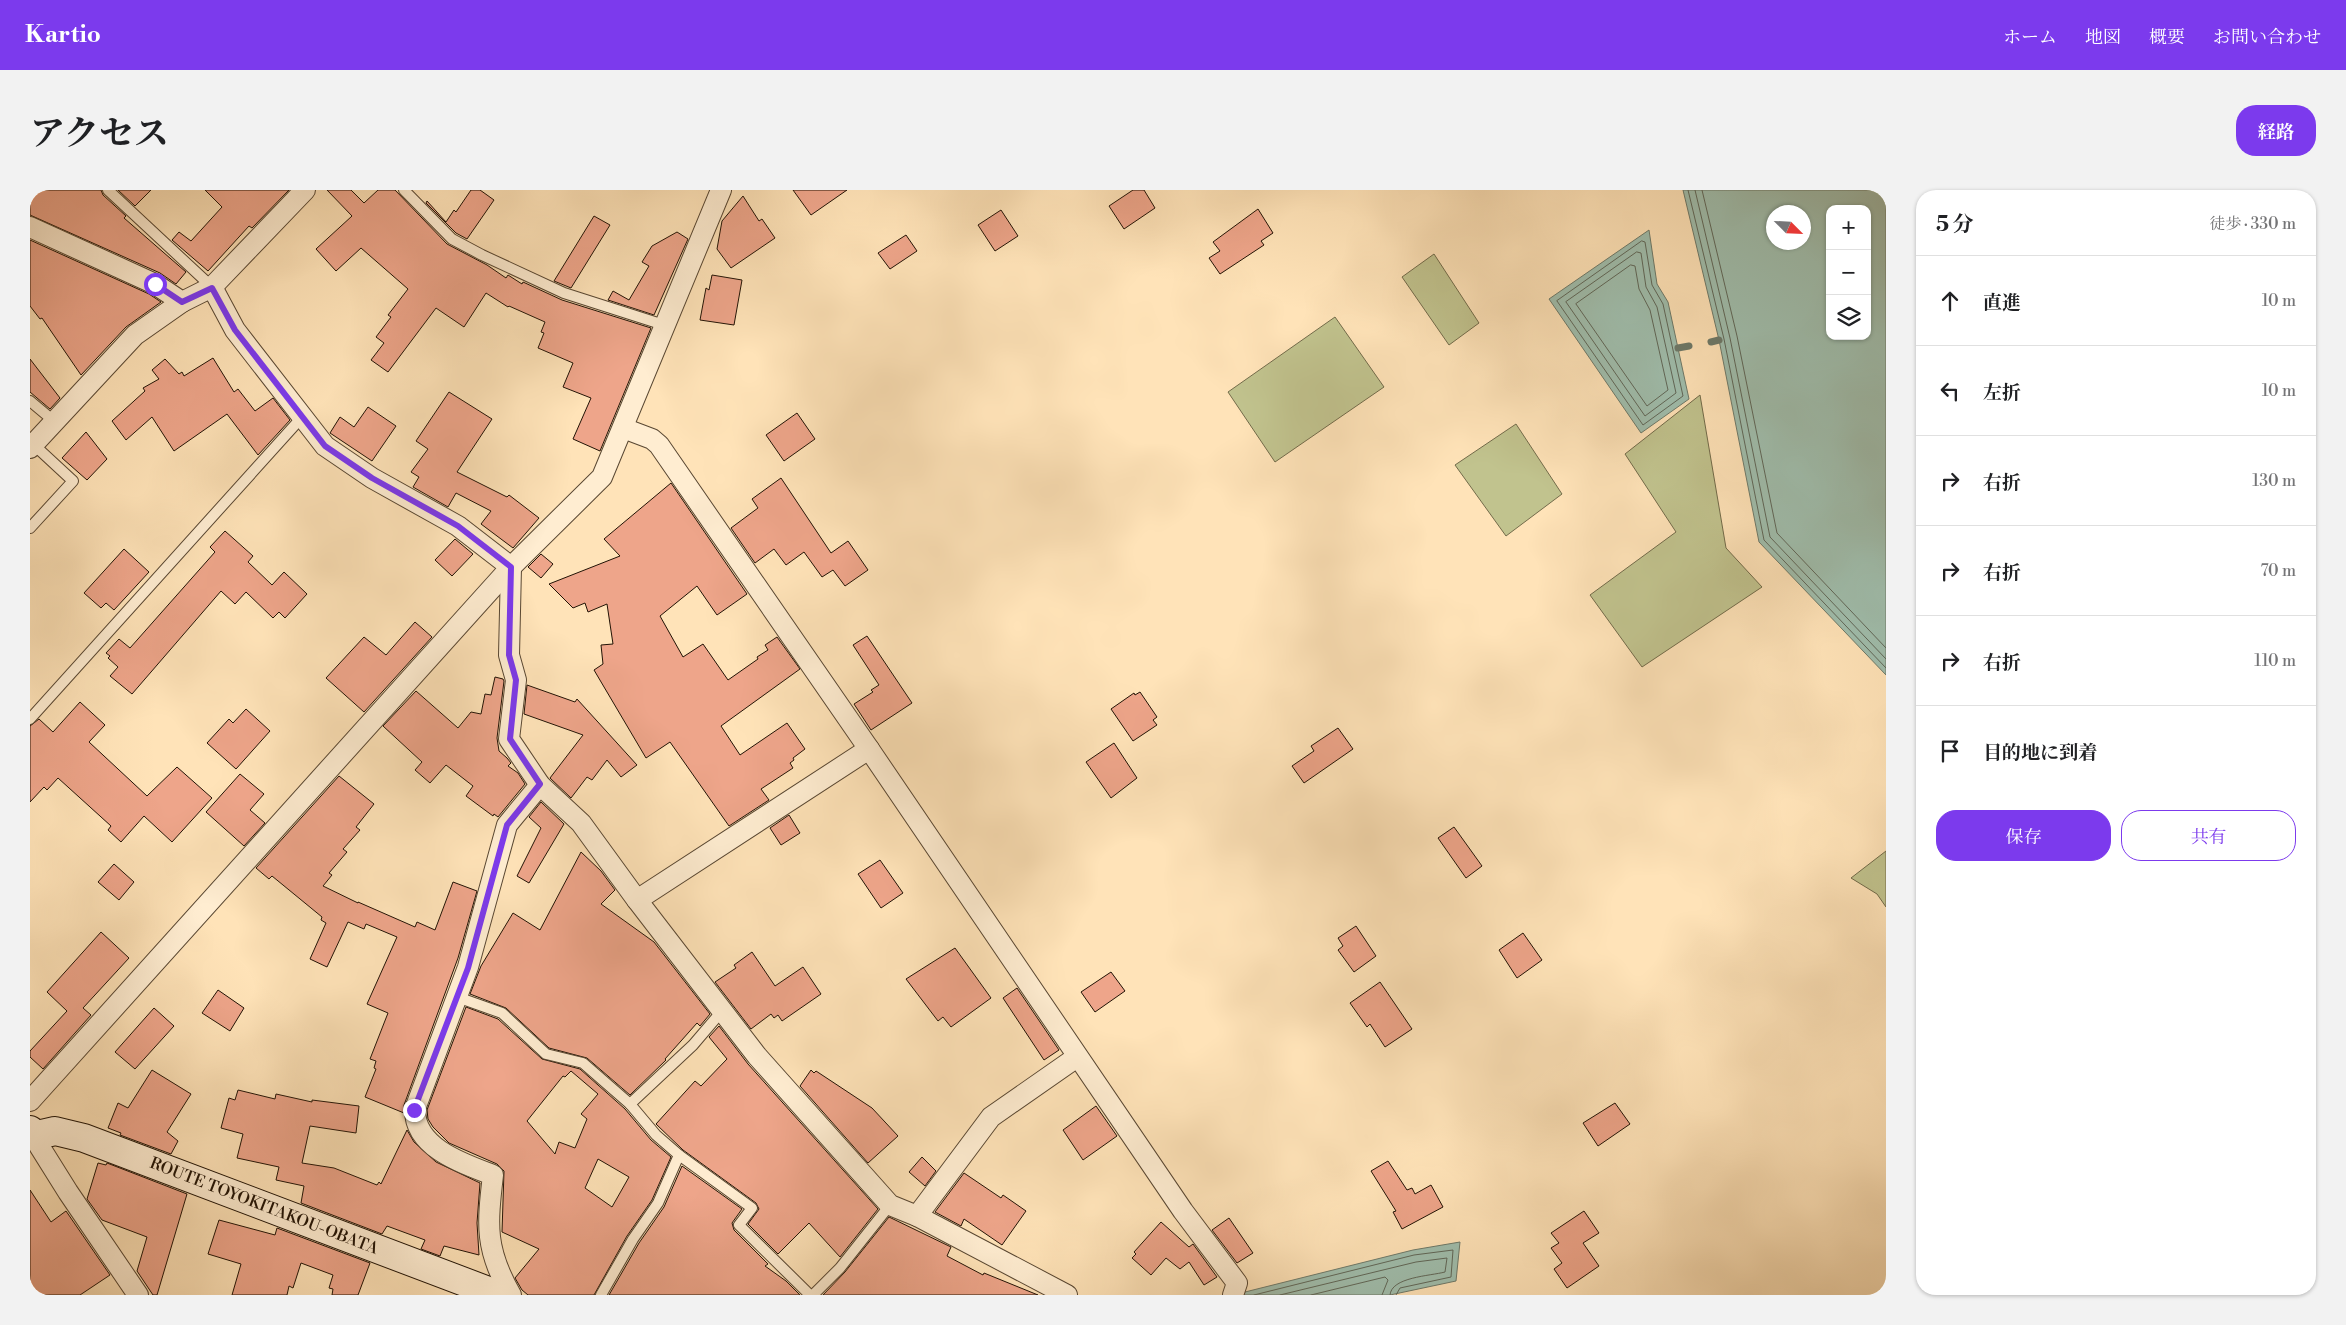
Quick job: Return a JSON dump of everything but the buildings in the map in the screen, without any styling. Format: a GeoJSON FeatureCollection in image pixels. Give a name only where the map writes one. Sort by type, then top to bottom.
{"type":"FeatureCollection","features":[{"type":"Feature","properties":{"kind":"main road","name":"ROUTE TOYOKITAKOU-OBATA"},"geometry":{"type":"LineString","coordinates":[[32,1133],[55,1131],[84,1138],[499,1295]]}},
{"type":"Feature","properties":{"kind":"street"},"geometry":{"type":"LineString","coordinates":[[32,446],[135,335],[182,302],[212,288],[305,190]]}},
{"type":"Feature","properties":{"kind":"street"},"geometry":{"type":"LineString","coordinates":[[30,1100],[511,567],[602,477],[721,190]]}},
{"type":"Feature","properties":{"kind":"street"},"geometry":{"type":"LineString","coordinates":[[30,227],[155,284],[182,302]]}},
{"type":"Feature","properties":{"kind":"street"},"geometry":{"type":"LineString","coordinates":[[212,288],[235,330],[325,446],[372,478],[458,526],[511,567]]}},
{"type":"Feature","properties":{"kind":"street"},"geometry":{"type":"LineString","coordinates":[[622,428],[652,439],[660,445],[869,748],[1183,1212],[1237,1283],[1233,1295]]}},
{"type":"Feature","properties":{"kind":"street"},"geometry":{"type":"LineString","coordinates":[[511,567],[509,655],[516,680],[510,739],[540,784],[582,823],[637,900],[758,1056],[890,1204],[917,1216],[1067,1295]]}},
{"type":"Feature","properties":{"kind":"street"},"geometry":{"type":"LineString","coordinates":[[637,900],[869,748]]}},
{"type":"Feature","properties":{"kind":"street"},"geometry":{"type":"LineString","coordinates":[[511,1295],[493,1259],[490,1246],[488,1228],[494,1175],[448,1156],[431,1143],[414,1119],[414,1110],[457,997],[480,925],[507,825],[540,784]]}},
{"type":"Feature","properties":{"kind":"street"},"geometry":{"type":"LineString","coordinates":[[917,1216],[991,1117],[1077,1056]]}},
{"type":"Feature","properties":{"kind":"street"},"geometry":{"type":"LineString","coordinates":[[32,1133],[68,1192],[138,1295]]}},
{"type":"Feature","properties":{"kind":"lane"},"geometry":{"type":"LineString","coordinates":[[108,190],[212,288]]}},
{"type":"Feature","properties":{"kind":"lane"},"geometry":{"type":"LineString","coordinates":[[404,190],[452,238],[482,255],[564,293],[664,325]]}},
{"type":"Feature","properties":{"kind":"lane"},"geometry":{"type":"LineString","coordinates":[[30,401],[54,422]]}},
{"type":"Feature","properties":{"kind":"lane"},"geometry":{"type":"LineString","coordinates":[[30,719],[303,416]]}},
{"type":"Feature","properties":{"kind":"lane"},"geometry":{"type":"LineString","coordinates":[[30,528],[73,481],[32,446]]}},
{"type":"Feature","properties":{"kind":"lane"},"geometry":{"type":"LineString","coordinates":[[457,997],[502,1013],[546,1054],[583,1063],[630,1104],[656,1135],[679,1155],[752,1208],[738,1225],[811,1295],[840,1268],[890,1204]]}},
{"type":"Feature","properties":{"kind":"lane"},"geometry":{"type":"LineString","coordinates":[[630,1104],[693,1045],[722,1011]]}},
{"type":"Feature","properties":{"kind":"lane"},"geometry":{"type":"LineString","coordinates":[[601,1295],[633,1239],[658,1203],[679,1155]]}},
{"type":"Feature","properties":{"kind":"green space"},"geometry":{"type":"Polygon","coordinates":[[[1434,254],[1479,323],[1449,345],[1402,277],[1434,254]]]}},
{"type":"Feature","properties":{"kind":"green space"},"geometry":{"type":"Polygon","coordinates":[[[1335,317],[1384,387],[1275,462],[1228,392],[1335,317]]]}},
{"type":"Feature","properties":{"kind":"green space"},"geometry":{"type":"Polygon","coordinates":[[[1700,395],[1726,548],[1762,587],[1642,667],[1590,595],[1676,532],[1625,454],[1700,395]]]}},
{"type":"Feature","properties":{"kind":"green space"},"geometry":{"type":"Polygon","coordinates":[[[1516,424],[1562,494],[1506,536],[1455,465],[1516,424]]]}},
{"type":"Feature","properties":{"kind":"green space"},"geometry":{"type":"Polygon","coordinates":[[[1886,851],[1886,907],[1877,894],[1851,878],[1886,851]]]}},
{"type":"Feature","properties":{"kind":"water"},"geometry":{"type":"Polygon","coordinates":[[[1683,190],[1886,190],[1886,675],[1759,542],[1719,340],[1683,190]]]}},
{"type":"Feature","properties":{"kind":"water"},"geometry":{"type":"Polygon","coordinates":[[[1649,230],[1657,284],[1668,302],[1689,399],[1641,433],[1549,299],[1649,230]]]}},
{"type":"Feature","properties":{"kind":"water"},"geometry":{"type":"Polygon","coordinates":[[[1460,1242],[1456,1281],[1390,1295],[1240,1295],[1241,1293],[1413,1250],[1460,1242]]]}},
{"type":"Feature","properties":{"kind":"waterway"},"geometry":{"type":"LineString","coordinates":[[1711,342],[1719,340]]}},
{"type":"Feature","properties":{"kind":"waterway"},"geometry":{"type":"LineString","coordinates":[[1678,348],[1689,346]]}},
{"type":"Feature","properties":{"kind":"route"},"geometry":{"type":"LineString","coordinates":[[155,284],[182,302],[212,288],[235,330],[325,446],[372,478],[458,526],[511,567],[509,655],[516,680],[510,739],[540,784],[507,825],[468,968],[414,1110]]}}]}
